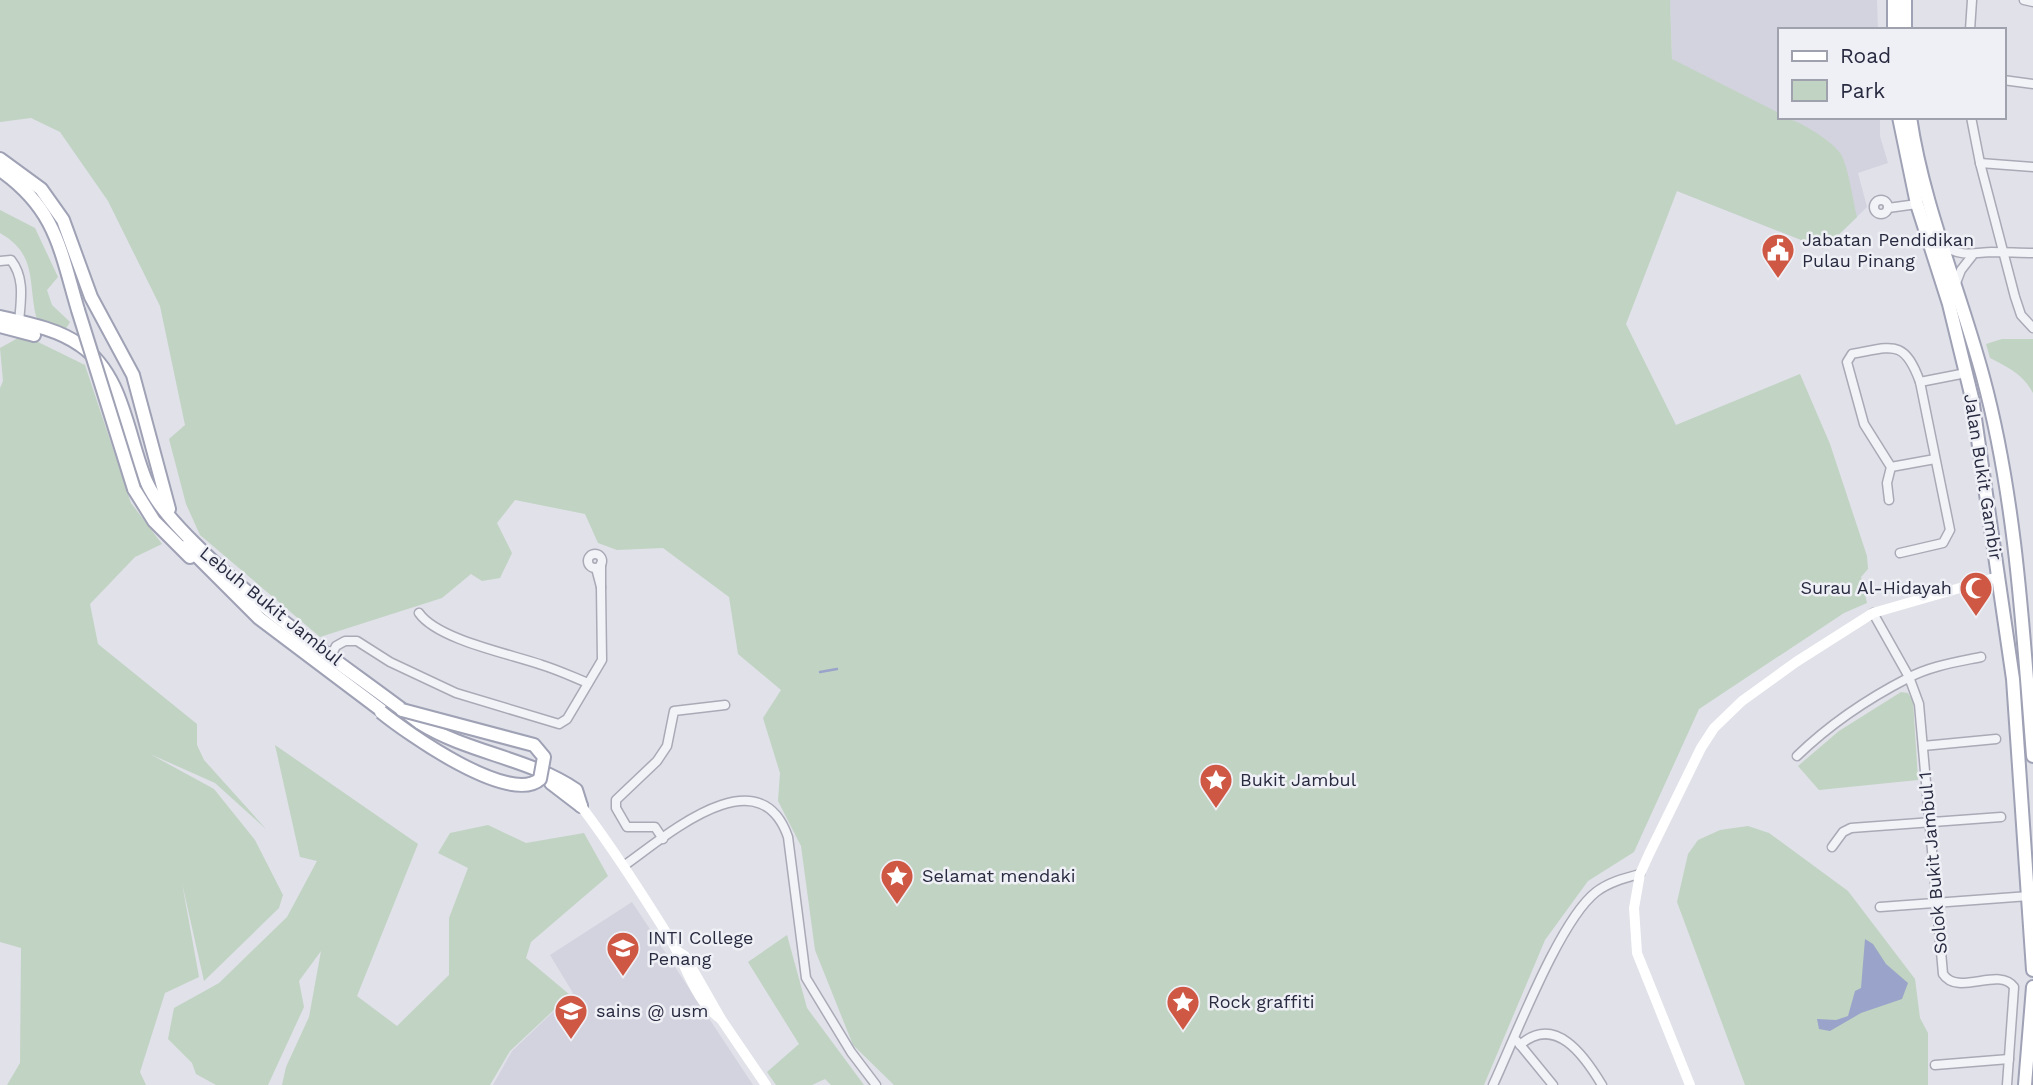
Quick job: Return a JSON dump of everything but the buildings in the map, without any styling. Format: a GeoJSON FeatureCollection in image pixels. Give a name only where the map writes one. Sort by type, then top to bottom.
{"type":"FeatureCollection","features":[{"type":"Feature","properties":{"kind":"main road"},"geometry":{"type":"LineString","coordinates":[[1894,0],[1894,28]]}},
{"type":"Feature","properties":{"kind":"main road"},"geometry":{"type":"LineString","coordinates":[[1905,0],[1905,28]]}},
{"type":"Feature","properties":{"kind":"main road","name":"Jalan Bukit Gambir"},"geometry":{"type":"LineString","coordinates":[[1899,119],[1917,204],[1949,304],[1966,371],[2013,679],[2033,970]]}},
{"type":"Feature","properties":{"kind":"main road","name":"Jalan Bukit Gambir"},"geometry":{"type":"LineString","coordinates":[[1911,119],[1943,246],[1984,379],[2010,522],[2033,756]]}},
{"type":"Feature","properties":{"kind":"main road"},"geometry":{"type":"LineString","coordinates":[[0,159],[41,189],[63,220],[91,297],[133,375],[166,503],[175,523]]}},
{"type":"Feature","properties":{"kind":"main road"},"geometry":{"type":"LineString","coordinates":[[0,170],[33,196],[52,226],[134,489],[154,521],[170,540],[220,582]]}},
{"type":"Feature","properties":{"kind":"main road","name":"Lebuh Bukit Jambul"},"geometry":{"type":"LineString","coordinates":[[0,317],[68,338],[100,363],[115,390],[147,483],[175,523],[257,599],[402,710],[442,735],[563,782],[576,790],[581,806]]}},
{"type":"Feature","properties":{"kind":"main road","name":"Lebuh Bukit Jambul"},"geometry":{"type":"LineString","coordinates":[[0,326],[57,342],[78,352],[92,366],[108,393],[141,487],[150,504],[220,582],[259,618],[381,712],[425,736],[538,776],[555,785],[581,806],[625,865],[704,1001],[721,1019],[766,1085]]}},
{"type":"Feature","properties":{"kind":"main road"},"geometry":{"type":"LineString","coordinates":[[1998,577],[2007,566],[2005,529],[2010,522]]}},
{"type":"Feature","properties":{"kind":"main road"},"geometry":{"type":"LineString","coordinates":[[1690,1085],[1637,953],[1633,908],[1640,874],[1701,748],[1714,729],[1742,701],[1784,670],[1873,613],[1912,599],[1998,577],[2008,580],[2020,603]]}},
{"type":"Feature","properties":{"kind":"main road"},"geometry":{"type":"LineString","coordinates":[[381,712],[423,744],[508,784],[525,786],[540,779],[544,757],[534,745],[402,710]]}},
{"type":"Feature","properties":{"kind":"main road"},"geometry":{"type":"LineString","coordinates":[[2025,1085],[2033,987]]}},
{"type":"Feature","properties":{"kind":"street"},"geometry":{"type":"LineString","coordinates":[[1970,28],[1972,0]]}},
{"type":"Feature","properties":{"kind":"street"},"geometry":{"type":"LineString","coordinates":[[2024,0],[2033,2]]}},
{"type":"Feature","properties":{"kind":"street"},"geometry":{"type":"LineString","coordinates":[[2005,80],[2033,84]]}},
{"type":"Feature","properties":{"kind":"street"},"geometry":{"type":"LineString","coordinates":[[1971,119],[1980,163],[2021,315],[2033,328]]}},
{"type":"Feature","properties":{"kind":"street"},"geometry":{"type":"LineString","coordinates":[[1980,163],[2033,167]]}},
{"type":"Feature","properties":{"kind":"street"},"geometry":{"type":"LineString","coordinates":[[1888,208],[1917,204]]}},
{"type":"Feature","properties":{"kind":"street"},"geometry":{"type":"LineString","coordinates":[[1943,246],[1956,253],[1972,256],[2033,253]]}},
{"type":"Feature","properties":{"kind":"street"},"geometry":{"type":"LineString","coordinates":[[1955,284],[1964,264],[1972,256]]}},
{"type":"Feature","properties":{"kind":"street"},"geometry":{"type":"LineString","coordinates":[[0,261],[11,260],[19,270],[19,321]]}},
{"type":"Feature","properties":{"kind":"street"},"geometry":{"type":"LineString","coordinates":[[1889,500],[1887,483],[1891,467],[1864,424],[1847,358],[1894,347],[1901,349],[1912,359],[1920,382],[1950,530],[1943,543],[1900,554]]}},
{"type":"Feature","properties":{"kind":"street"},"geometry":{"type":"LineString","coordinates":[[1920,382],[1966,371]]}},
{"type":"Feature","properties":{"kind":"street"},"geometry":{"type":"LineString","coordinates":[[1891,467],[1935,459]]}},
{"type":"Feature","properties":{"kind":"street"},"geometry":{"type":"LineString","coordinates":[[331,656],[336,646],[345,641],[357,641],[390,662],[456,693],[547,723],[559,724],[567,719],[600,666],[603,654],[598,566]]}},
{"type":"Feature","properties":{"kind":"street"},"geometry":{"type":"LineString","coordinates":[[419,613],[424,621],[465,641],[542,665],[588,683]]}},
{"type":"Feature","properties":{"kind":"street","name":"Solok Bukit Jambul 1"},"geometry":{"type":"LineString","coordinates":[[1873,613],[1909,677],[1919,704],[1935,903],[1946,978],[1956,982],[2002,979],[2014,987],[2007,1085]]}},
{"type":"Feature","properties":{"kind":"street"},"geometry":{"type":"LineString","coordinates":[[1797,756],[1815,738],[1909,677],[1935,667],[1981,657]]}},
{"type":"Feature","properties":{"kind":"street"},"geometry":{"type":"LineString","coordinates":[[663,839],[655,827],[627,827],[616,807],[616,800],[657,761],[667,746],[674,711],[726,705]]}},
{"type":"Feature","properties":{"kind":"street"},"geometry":{"type":"LineString","coordinates":[[1923,746],[1996,739]]}},
{"type":"Feature","properties":{"kind":"street"},"geometry":{"type":"LineString","coordinates":[[625,865],[718,804],[736,800],[760,804],[778,816],[788,837],[793,860],[806,978],[814,996],[876,1085]]}},
{"type":"Feature","properties":{"kind":"street"},"geometry":{"type":"LineString","coordinates":[[1832,847],[1843,832],[1851,828],[2001,817]]}},
{"type":"Feature","properties":{"kind":"street"},"geometry":{"type":"LineString","coordinates":[[1493,1085],[1518,1042],[1560,941],[1583,905],[1605,886],[1640,874]]}},
{"type":"Feature","properties":{"kind":"street"},"geometry":{"type":"LineString","coordinates":[[1880,907],[2029,896]]}},
{"type":"Feature","properties":{"kind":"street"},"geometry":{"type":"LineString","coordinates":[[1518,1042],[1539,1032],[1552,1034],[1582,1057],[1602,1085]]}},
{"type":"Feature","properties":{"kind":"street"},"geometry":{"type":"LineString","coordinates":[[1518,1042],[1553,1085]]}},
{"type":"Feature","properties":{"kind":"street"},"geometry":{"type":"LineString","coordinates":[[1935,1065],[2009,1059]]}},
{"type":"Feature","properties":{"kind":"shaded area"},"geometry":{"type":"Polygon","coordinates":[[[1670,0],[1877,0],[1878,28],[1778,28],[1778,119],[1880,119],[1880,136],[1888,163],[1858,173],[1867,207],[1824,249],[1677,191],[1670,0]]]}},
{"type":"Feature","properties":{"kind":"shaded area"},"geometry":{"type":"Polygon","coordinates":[[[632,902],[753,1085],[493,1085],[512,1051],[573,993],[550,955],[632,902]]]}},
{"type":"Feature","properties":{"kind":"green space"},"geometry":{"type":"Polygon","coordinates":[[[0,0],[1670,0],[1672,59],[1778,112],[1778,119],[1788,119],[1803,125],[1829,142],[1843,158],[1857,217],[1824,249],[1677,191],[1626,324],[1676,425],[1800,374],[1830,444],[1867,556],[1868,569],[1861,577],[1867,603],[1844,613],[1699,709],[1634,852],[1588,881],[1545,940],[1484,1085],[894,1085],[853,1045],[815,950],[801,846],[778,801],[780,773],[763,718],[781,690],[738,654],[729,597],[663,548],[617,550],[598,543],[585,514],[515,500],[497,523],[512,553],[500,578],[482,581],[471,574],[442,598],[320,637],[200,535],[186,504],[169,439],[185,425],[160,306],[108,201],[60,132],[31,118],[0,122],[0,0]]]}},
{"type":"Feature","properties":{"kind":"green space"},"geometry":{"type":"Polygon","coordinates":[[[0,210],[35,228],[58,277],[47,290],[52,305],[70,322],[65,330],[40,322],[36,316],[26,259],[12,241],[0,233],[0,210]]]}},
{"type":"Feature","properties":{"kind":"green space"},"geometry":{"type":"Polygon","coordinates":[[[18,338],[36,341],[85,365],[131,503],[162,544],[135,557],[90,604],[98,644],[197,724],[197,745],[204,760],[266,829],[215,783],[150,754],[214,789],[255,840],[283,895],[279,908],[204,981],[182,883],[199,977],[165,993],[140,1072],[146,1085],[7,1085],[20,1063],[21,948],[0,942],[0,388],[3,381],[0,348],[18,338]]]}},
{"type":"Feature","properties":{"kind":"green space"},"geometry":{"type":"Polygon","coordinates":[[[2002,339],[2033,339],[2033,393],[2020,376],[1990,358],[1986,344],[2002,339]]]}},
{"type":"Feature","properties":{"kind":"green space"},"geometry":{"type":"Polygon","coordinates":[[[1901,692],[1908,693],[1913,701],[1918,780],[1819,790],[1798,766],[1839,731],[1901,692]]]}},
{"type":"Feature","properties":{"kind":"green space"},"geometry":{"type":"Polygon","coordinates":[[[275,745],[418,844],[357,996],[397,1026],[449,975],[449,918],[468,868],[438,853],[450,833],[488,825],[526,843],[584,833],[608,876],[531,942],[526,958],[570,995],[510,1051],[490,1085],[282,1085],[286,1067],[309,1017],[321,951],[299,981],[304,1007],[268,1085],[216,1085],[196,1074],[192,1063],[168,1039],[174,1008],[219,983],[287,917],[317,861],[300,857],[275,745]]]}},
{"type":"Feature","properties":{"kind":"green space"},"geometry":{"type":"Polygon","coordinates":[[[1748,826],[1769,833],[1848,891],[1915,979],[1920,1018],[1928,1033],[1928,1085],[1745,1085],[1677,902],[1688,854],[1698,840],[1720,830],[1748,826]]]}},
{"type":"Feature","properties":{"kind":"green space"},"geometry":{"type":"Polygon","coordinates":[[[787,935],[807,1008],[864,1085],[831,1085],[825,1079],[812,1085],[776,1085],[767,1072],[799,1044],[748,962],[787,935]]]}},
{"type":"Feature","properties":{"kind":"water"},"geometry":{"type":"Polygon","coordinates":[[[1865,939],[1873,944],[1886,964],[1908,983],[1902,999],[1861,1013],[1830,1031],[1819,1029],[1817,1019],[1836,1020],[1848,1016],[1855,991],[1861,988],[1865,939]]]}},
{"type":"Feature","properties":{"kind":"waterway"},"geometry":{"type":"LineString","coordinates":[[820,672],[837,669]]}},
{"type":"Feature","properties":{"kind":"place","name":"Jabatan Pendidikan Pulau Pinang"},"geometry":{"type":"Point","coordinates":[1778,280]}},
{"type":"Feature","properties":{"kind":"place","name":"Surau Al-Hidayah"},"geometry":{"type":"Point","coordinates":[1976,618]}},
{"type":"Feature","properties":{"kind":"place","name":"Bukit Jambul"},"geometry":{"type":"Point","coordinates":[1216,810]}},
{"type":"Feature","properties":{"kind":"place","name":"Selamat mendaki"},"geometry":{"type":"Point","coordinates":[897,906]}},
{"type":"Feature","properties":{"kind":"place","name":"INTI College Penang"},"geometry":{"type":"Point","coordinates":[623,978]}},
{"type":"Feature","properties":{"kind":"place","name":"Rock graffiti"},"geometry":{"type":"Point","coordinates":[1183,1032]}},
{"type":"Feature","properties":{"kind":"place","name":"sains @ usm"},"geometry":{"type":"Point","coordinates":[571,1041]}}]}
